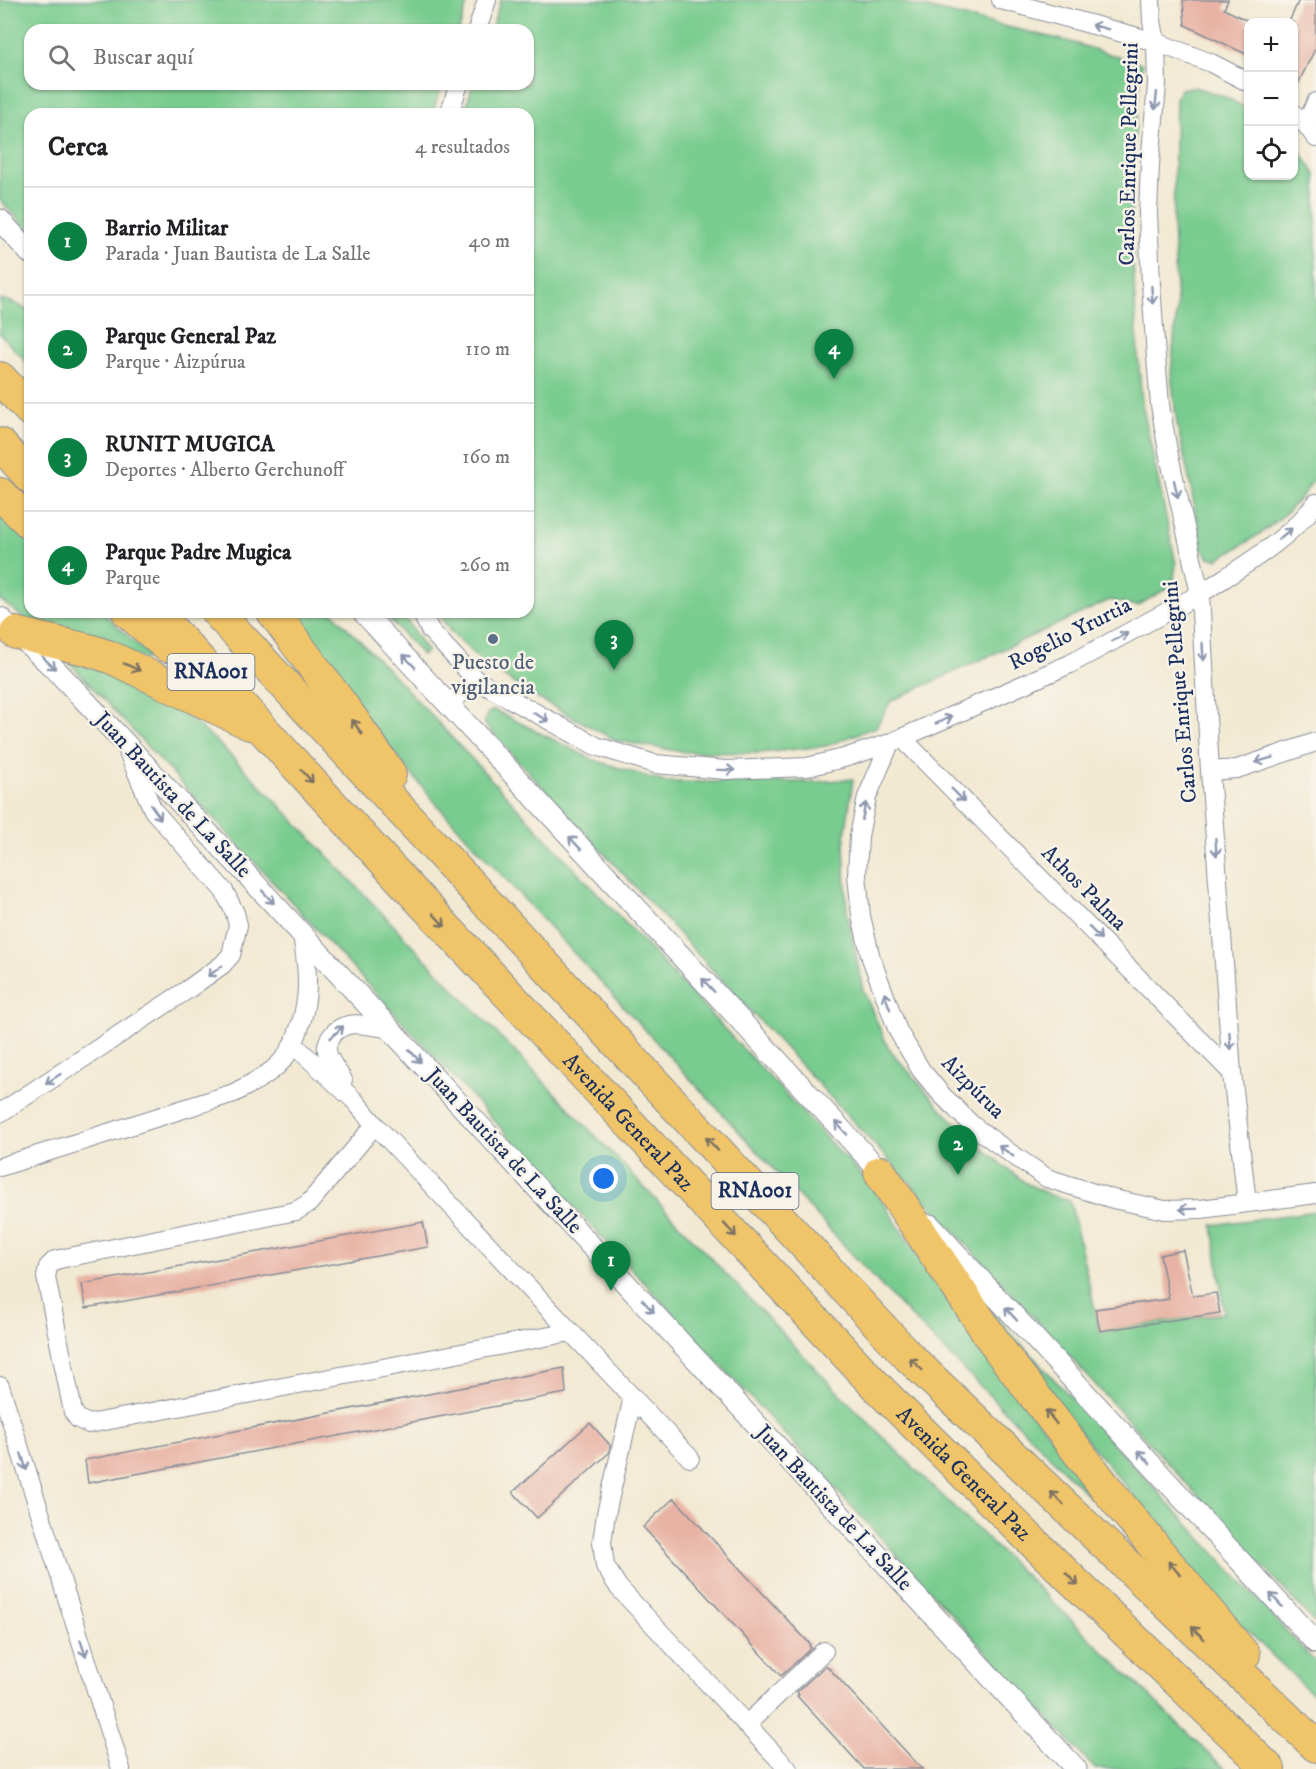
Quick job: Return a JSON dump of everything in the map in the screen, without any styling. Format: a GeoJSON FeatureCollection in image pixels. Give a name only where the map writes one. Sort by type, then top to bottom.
{"type":"FeatureCollection","features":[{"type":"Feature","properties":{"kind":"highway"},"geometry":{"type":"LineString","coordinates":[[0,378],[24,404]]}},
{"type":"Feature","properties":{"kind":"highway"},"geometry":{"type":"LineString","coordinates":[[0,444],[24,470]]}},
{"type":"Feature","properties":{"kind":"highway"},"geometry":{"type":"LineString","coordinates":[[0,494],[24,517]]}},
{"type":"Feature","properties":{"kind":"highway"},"geometry":{"type":"LineString","coordinates":[[135,618],[267,733]]}},
{"type":"Feature","properties":{"kind":"highway","name":"Avenida General Paz"},"geometry":{"type":"LineString","coordinates":[[161,618],[420,900],[881,1391],[1042,1551],[1269,1769]]}},
{"type":"Feature","properties":{"kind":"highway","name":"Avenida General Paz"},"geometry":{"type":"LineString","coordinates":[[224,618],[909,1357],[1316,1745]]}},
{"type":"Feature","properties":{"kind":"highway"},"geometry":{"type":"LineString","coordinates":[[277,618],[350,716],[450,862]]}},
{"type":"Feature","properties":{"kind":"highway"},"geometry":{"type":"LineString","coordinates":[[8,625],[110,657],[267,733]]}},
{"type":"Feature","properties":{"kind":"highway"},"geometry":{"type":"LineString","coordinates":[[880,1172],[1003,1355],[1110,1493],[1206,1607],[1316,1745]]}},
{"type":"Feature","properties":{"kind":"street"},"geometry":{"type":"LineString","coordinates":[[479,24],[487,0]]}},
{"type":"Feature","properties":{"kind":"street"},"geometry":{"type":"LineString","coordinates":[[1000,0],[1156,42],[1211,63],[1244,80]]}},
{"type":"Feature","properties":{"kind":"street","name":"Carlos Enrique Pellegrini"},"geometry":{"type":"LineString","coordinates":[[1151,0],[1156,42],[1157,85],[1148,213],[1156,357],[1160,405],[1168,451],[1200,594],[1210,771],[1232,1073],[1247,1203]]}},
{"type":"Feature","properties":{"kind":"street"},"geometry":{"type":"LineString","coordinates":[[451,108],[457,90]]}},
{"type":"Feature","properties":{"kind":"street"},"geometry":{"type":"LineString","coordinates":[[1305,125],[1316,102]]}},
{"type":"Feature","properties":{"kind":"street"},"geometry":{"type":"LineString","coordinates":[[0,220],[24,246]]}},
{"type":"Feature","properties":{"kind":"street","name":"Rogelio Yrurtia"},"geometry":{"type":"LineString","coordinates":[[424,618],[430,630],[476,680],[596,746],[655,764],[726,770],[807,767],[896,741],[1070,664],[1200,594],[1289,532],[1316,503]]}},
{"type":"Feature","properties":{"kind":"street"},"geometry":{"type":"LineString","coordinates":[[369,618],[1316,1643]]}},
{"type":"Feature","properties":{"kind":"street","name":"Juan Bautista de La Salle"},"geometry":{"type":"LineString","coordinates":[[8,625],[57,671],[122,740],[1076,1769]]}},
{"type":"Feature","properties":{"kind":"street"},"geometry":{"type":"LineString","coordinates":[[448,704],[476,680]]}},
{"type":"Feature","properties":{"kind":"street"},"geometry":{"type":"LineString","coordinates":[[0,1113],[196,984],[222,965],[231,955],[238,925],[224,891],[153,810],[122,740]]}},
{"type":"Feature","properties":{"kind":"street","name":"Athos Palma"},"geometry":{"type":"LineString","coordinates":[[896,741],[1232,1073]]}},
{"type":"Feature","properties":{"kind":"street","name":"Aizpúrua"},"geometry":{"type":"LineString","coordinates":[[896,741],[867,796],[859,836],[857,875],[861,916],[871,958],[898,1031],[921,1070],[941,1094],[972,1125],[1047,1178],[1113,1199],[1165,1210],[1201,1209],[1316,1194]]}},
{"type":"Feature","properties":{"kind":"street"},"geometry":{"type":"LineString","coordinates":[[1210,771],[1238,769],[1316,742]]}},
{"type":"Feature","properties":{"kind":"street"},"geometry":{"type":"LineString","coordinates":[[0,1167],[234,1093],[268,1073],[281,1062],[293,1044],[302,1019],[308,982],[302,934]]}},
{"type":"Feature","properties":{"kind":"street"},"geometry":{"type":"LineString","coordinates":[[354,1100],[327,1054],[327,1043],[334,1031],[348,1024],[391,1029]]}},
{"type":"Feature","properties":{"kind":"street"},"geometry":{"type":"LineString","coordinates":[[293,1044],[354,1100],[690,1458]]}},
{"type":"Feature","properties":{"kind":"street"},"geometry":{"type":"LineString","coordinates":[[375,1125],[309,1203],[296,1211],[55,1260],[48,1267],[46,1277],[73,1412],[78,1419],[89,1424],[571,1332]]}},
{"type":"Feature","properties":{"kind":"street"},"geometry":{"type":"LineString","coordinates":[[0,1386],[121,1769]]}},
{"type":"Feature","properties":{"kind":"street"},"geometry":{"type":"LineString","coordinates":[[633,1397],[606,1514],[602,1542],[605,1566],[619,1588],[788,1769]]}},
{"type":"Feature","properties":{"kind":"street"},"geometry":{"type":"LineString","coordinates":[[746,1725],[824,1651]]}},
{"type":"Feature","properties":{"kind":"green space"},"geometry":{"type":"Polygon","coordinates":[[[0,0],[468,0],[461,24],[24,24],[24,90],[440,90],[434,108],[24,108],[24,226],[0,200],[0,0]]]}},
{"type":"Feature","properties":{"kind":"green space"},"geometry":{"type":"Polygon","coordinates":[[[501,0],[893,0],[1067,41],[1142,64],[1131,175],[1131,226],[1138,355],[1142,404],[1176,564],[1173,585],[1137,606],[1110,600],[891,701],[876,727],[826,746],[760,753],[683,752],[617,741],[530,694],[481,661],[450,631],[442,618],[534,618],[534,108],[466,108],[471,90],[534,90],[534,24],[493,24],[501,0]]]}},
{"type":"Feature","properties":{"kind":"green space"},"geometry":{"type":"Polygon","coordinates":[[[1194,87],[1223,96],[1244,107],[1244,180],[1298,180],[1298,147],[1316,176],[1316,476],[1296,503],[1272,525],[1217,559],[1208,557],[1202,548],[1177,424],[1171,374],[1177,307],[1173,223],[1176,98],[1181,89],[1194,87]]]}},
{"type":"Feature","properties":{"kind":"green space"},"geometry":{"type":"Polygon","coordinates":[[[0,299],[24,309],[24,360],[0,334],[0,299]]]}},
{"type":"Feature","properties":{"kind":"green space"},"geometry":{"type":"Polygon","coordinates":[[[0,511],[24,535],[24,618],[108,618],[148,656],[146,659],[47,628],[25,619],[0,600],[0,511]]]}},
{"type":"Feature","properties":{"kind":"green space"},"geometry":{"type":"Polygon","coordinates":[[[290,618],[338,618],[874,1189],[955,1312],[1098,1498],[1095,1502],[888,1293],[439,807],[371,725],[290,618]]]}},
{"type":"Feature","properties":{"kind":"green space"},"geometry":{"type":"Polygon","coordinates":[[[388,618],[405,618],[427,651],[422,655],[388,618]]]}},
{"type":"Feature","properties":{"kind":"green space"},"geometry":{"type":"Polygon","coordinates":[[[67,660],[106,668],[152,690],[179,709],[215,740],[835,1389],[1225,1769],[1095,1769],[67,660]]]}},
{"type":"Feature","properties":{"kind":"green space"},"geometry":{"type":"Polygon","coordinates":[[[494,710],[594,760],[664,782],[816,782],[853,779],[844,845],[847,912],[863,990],[889,1049],[970,1138],[1026,1183],[1050,1195],[1070,1201],[1100,1331],[1224,1313],[1213,1225],[1316,1211],[1316,1624],[485,725],[488,713],[494,710]]]}},
{"type":"Feature","properties":{"kind":"green space"},"geometry":{"type":"Polygon","coordinates":[[[992,1312],[1316,1663],[1316,1698],[1219,1603],[1143,1507],[985,1319],[992,1312]]]}},
{"type":"Feature","properties":{"kind":"building"},"geometry":{"type":"Polygon","coordinates":[[[1183,0],[1228,0],[1224,9],[1244,19],[1244,53],[1185,25],[1183,0]]]}},
{"type":"Feature","properties":{"kind":"building"},"geometry":{"type":"Polygon","coordinates":[[[1299,0],[1316,0],[1316,47],[1298,84],[1298,18],[1291,18],[1299,0]]]}},
{"type":"Feature","properties":{"kind":"building"},"geometry":{"type":"Polygon","coordinates":[[[423,1222],[428,1247],[86,1308],[82,1284],[423,1222]]]}},
{"type":"Feature","properties":{"kind":"building"},"geometry":{"type":"Polygon","coordinates":[[[1183,1250],[1193,1296],[1216,1293],[1220,1313],[1100,1331],[1095,1309],[1169,1299],[1160,1255],[1183,1250]]]}},
{"type":"Feature","properties":{"kind":"building"},"geometry":{"type":"Polygon","coordinates":[[[564,1368],[566,1393],[88,1483],[85,1460],[564,1368]]]}},
{"type":"Feature","properties":{"kind":"building"},"geometry":{"type":"Polygon","coordinates":[[[590,1423],[610,1445],[609,1453],[537,1518],[513,1492],[590,1423]]]}},
{"type":"Feature","properties":{"kind":"building"},"geometry":{"type":"Polygon","coordinates":[[[674,1498],[810,1644],[811,1648],[781,1676],[643,1527],[674,1498]]]}},
{"type":"Feature","properties":{"kind":"building"},"geometry":{"type":"Polygon","coordinates":[[[826,1665],[922,1769],[864,1769],[797,1696],[799,1695],[797,1692],[826,1665]]]}},
{"type":"Feature","properties":{"kind":"place","name":"Parque Padre Mugica"},"geometry":{"type":"Point","coordinates":[834,379]}},
{"type":"Feature","properties":{"kind":"place","name":"Puesto de vigilancia"},"geometry":{"type":"Point","coordinates":[493,639]}},
{"type":"Feature","properties":{"kind":"place","name":"RUNIT MUGICA"},"geometry":{"type":"Point","coordinates":[614,670]}},
{"type":"Feature","properties":{"kind":"place","name":"Parque General Paz"},"geometry":{"type":"Point","coordinates":[958,1175]}},
{"type":"Feature","properties":{"kind":"place","name":"Barrio Militar"},"geometry":{"type":"Point","coordinates":[611,1291]}}]}
